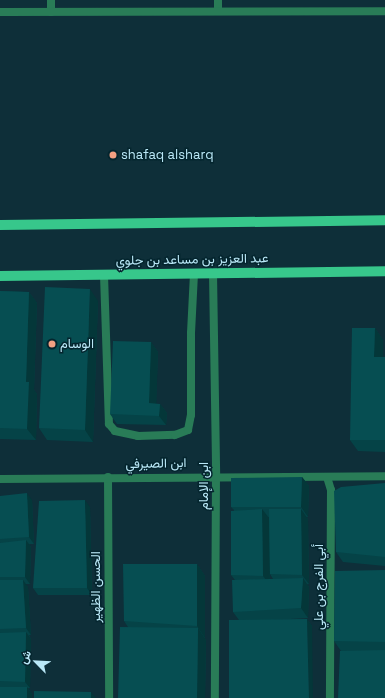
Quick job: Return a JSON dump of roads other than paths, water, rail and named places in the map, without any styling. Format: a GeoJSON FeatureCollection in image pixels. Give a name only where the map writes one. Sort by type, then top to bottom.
{"type":"FeatureCollection","features":[{"type":"Feature","properties":{"kind":"main road"},"geometry":{"type":"LineString","coordinates":[[0,225],[385,220]]}},
{"type":"Feature","properties":{"kind":"main road","name":"عبد العزيز بن مساعد بن جلوي"},"geometry":{"type":"LineString","coordinates":[[0,276],[385,271]]}},
{"type":"Feature","properties":{"kind":"street"},"geometry":{"type":"LineString","coordinates":[[51,0],[51,12]]}},
{"type":"Feature","properties":{"kind":"street"},"geometry":{"type":"LineString","coordinates":[[218,0],[218,11]]}},
{"type":"Feature","properties":{"kind":"street"},"geometry":{"type":"LineString","coordinates":[[0,12],[385,10]]}},
{"type":"Feature","properties":{"kind":"street","name":"ابن الإمام"},"geometry":{"type":"LineString","coordinates":[[213,273],[216,475],[215,698]]}},
{"type":"Feature","properties":{"kind":"street"},"geometry":{"type":"LineString","coordinates":[[104,275],[109,424],[115,431],[138,436],[175,435],[188,430],[191,415],[191,333],[194,274]]}},
{"type":"Feature","properties":{"kind":"street","name":"ابن الصيرفي"},"geometry":{"type":"LineString","coordinates":[[0,479],[216,475],[327,477],[385,476]]}},
{"type":"Feature","properties":{"kind":"street","name":"الحسن الظهير"},"geometry":{"type":"LineString","coordinates":[[108,477],[109,698]]}},
{"type":"Feature","properties":{"kind":"street","name":"أبي الفرج بن علي"},"geometry":{"type":"LineString","coordinates":[[327,477],[331,490],[330,698]]}},
{"type":"Feature","properties":{"kind":"place","name":"shafaq alsharq"},"geometry":{"type":"Point","coordinates":[113,155]}},
{"type":"Feature","properties":{"kind":"place","name":"الوسام"},"geometry":{"type":"Point","coordinates":[52,344]}}]}
